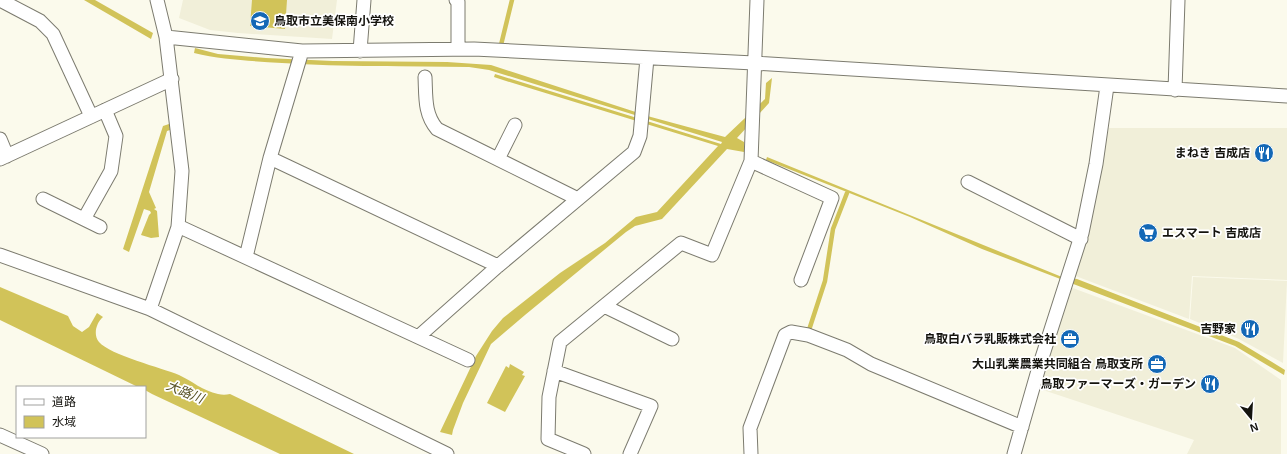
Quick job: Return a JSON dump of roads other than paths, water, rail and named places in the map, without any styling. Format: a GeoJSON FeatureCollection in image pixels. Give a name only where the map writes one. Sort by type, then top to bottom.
{"type":"FeatureCollection","features":[{"type":"Feature","properties":{"kind":"street"},"geometry":{"type":"LineString","coordinates":[[0,0],[40,21],[53,34],[91,116]]}},
{"type":"Feature","properties":{"kind":"street"},"geometry":{"type":"LineString","coordinates":[[150,309],[178,226],[182,170],[166,37],[157,0]]}},
{"type":"Feature","properties":{"kind":"street"},"geometry":{"type":"LineString","coordinates":[[360,50],[364,0]]}},
{"type":"Feature","properties":{"kind":"street"},"geometry":{"type":"LineString","coordinates":[[456,0],[458,2],[458,49]]}},
{"type":"Feature","properties":{"kind":"street"},"geometry":{"type":"LineString","coordinates":[[584,454],[548,439],[549,396],[560,342],[681,243],[712,255],[751,160],[754,63],[758,0]]}},
{"type":"Feature","properties":{"kind":"street"},"geometry":{"type":"LineString","coordinates":[[1175,90],[1178,0]]}},
{"type":"Feature","properties":{"kind":"street"},"geometry":{"type":"LineString","coordinates":[[166,37],[302,51],[458,49],[754,63],[1287,96]]}},
{"type":"Feature","properties":{"kind":"street"},"geometry":{"type":"LineString","coordinates":[[246,257],[270,158],[302,51]]}},
{"type":"Feature","properties":{"kind":"street"},"geometry":{"type":"LineString","coordinates":[[418,337],[498,266],[624,162],[634,152],[640,136],[647,58]]}},
{"type":"Feature","properties":{"kind":"street"},"geometry":{"type":"LineString","coordinates":[[425,77],[426,110],[430,121],[436,129],[578,199]]}},
{"type":"Feature","properties":{"kind":"street"},"geometry":{"type":"LineString","coordinates":[[0,139],[3,157],[172,79]]}},
{"type":"Feature","properties":{"kind":"street"},"geometry":{"type":"LineString","coordinates":[[1014,454],[1039,367],[1081,239],[1096,164],[1107,86]]}},
{"type":"Feature","properties":{"kind":"street"},"geometry":{"type":"LineString","coordinates":[[84,220],[111,171],[116,136],[105,110]]}},
{"type":"Feature","properties":{"kind":"street"},"geometry":{"type":"LineString","coordinates":[[498,160],[515,125]]}},
{"type":"Feature","properties":{"kind":"street"},"geometry":{"type":"LineString","coordinates":[[270,158],[498,266]]}},
{"type":"Feature","properties":{"kind":"street"},"geometry":{"type":"LineString","coordinates":[[751,160],[832,198],[801,280]]}},
{"type":"Feature","properties":{"kind":"street"},"geometry":{"type":"LineString","coordinates":[[968,182],[1081,239]]}},
{"type":"Feature","properties":{"kind":"street"},"geometry":{"type":"LineString","coordinates":[[43,199],[100,227]]}},
{"type":"Feature","properties":{"kind":"street"},"geometry":{"type":"LineString","coordinates":[[178,226],[468,360]]}},
{"type":"Feature","properties":{"kind":"street"},"geometry":{"type":"LineString","coordinates":[[0,255],[150,309],[447,454]]}},
{"type":"Feature","properties":{"kind":"street"},"geometry":{"type":"LineString","coordinates":[[604,306],[672,339]]}},
{"type":"Feature","properties":{"kind":"street"},"geometry":{"type":"LineString","coordinates":[[751,454],[750,428],[785,335],[791,332],[808,335],[847,350],[871,364],[1022,427]]}},
{"type":"Feature","properties":{"kind":"street"},"geometry":{"type":"LineString","coordinates":[[554,371],[651,406],[630,454]]}},
{"type":"Feature","properties":{"kind":"street"},"geometry":{"type":"LineString","coordinates":[[0,435],[42,454]]}},
{"type":"Feature","properties":{"kind":"water"},"geometry":{"type":"Polygon","coordinates":[[[84,0],[95,0],[153,33],[151,39],[84,0]]]}},
{"type":"Feature","properties":{"kind":"water"},"geometry":{"type":"Polygon","coordinates":[[[252,0],[287,0],[285,29],[250,26],[252,0]]]}},
{"type":"Feature","properties":{"kind":"water"},"geometry":{"type":"Polygon","coordinates":[[[195,48],[218,54],[266,58],[333,61],[447,62],[491,65],[651,117],[725,137],[765,99],[766,83],[772,78],[769,103],[737,138],[744,142],[744,152],[727,149],[662,219],[635,226],[626,232],[491,344],[463,403],[452,435],[440,432],[476,356],[492,331],[503,318],[560,273],[605,243],[636,217],[657,212],[718,146],[503,80],[494,77],[495,74],[721,144],[722,142],[489,70],[469,67],[329,65],[249,61],[194,53],[195,48]]]}},
{"type":"Feature","properties":{"kind":"water"},"geometry":{"type":"Polygon","coordinates":[[[169,124],[170,130],[167,131],[149,192],[156,208],[154,209],[157,211],[159,237],[151,238],[141,235],[151,213],[150,211],[144,209],[129,252],[123,249],[163,126],[169,124]]]}},
{"type":"Feature","properties":{"kind":"water"},"geometry":{"type":"Polygon","coordinates":[[[767,157],[1062,277],[1077,279],[1239,342],[1285,370],[1284,375],[1235,346],[982,249],[910,217],[766,160],[767,157]]]}},
{"type":"Feature","properties":{"kind":"water","name":"大路川"},"geometry":{"type":"Polygon","coordinates":[[[0,287],[68,316],[73,326],[82,332],[89,327],[97,313],[103,317],[96,329],[97,339],[105,347],[114,352],[179,375],[213,393],[222,395],[230,394],[354,454],[280,454],[152,394],[146,391],[146,386],[136,386],[0,320],[0,287]]]}},
{"type":"Feature","properties":{"kind":"water"},"geometry":{"type":"Polygon","coordinates":[[[510,364],[524,372],[522,375],[525,376],[505,412],[487,403],[506,366],[509,368],[510,364]]]}},
{"type":"Feature","properties":{"kind":"waterway"},"geometry":{"type":"LineString","coordinates":[[500,49],[512,0]]}},
{"type":"Feature","properties":{"kind":"waterway"},"geometry":{"type":"LineString","coordinates":[[806,330],[809,330],[825,281],[833,229],[847,193]]}},
{"type":"Feature","properties":{"kind":"place","name":"鳥取市立美保南小学校"},"geometry":{"type":"Point","coordinates":[260,21]}},
{"type":"Feature","properties":{"kind":"place","name":"まねき 吉成店"},"geometry":{"type":"Point","coordinates":[1264,153]}},
{"type":"Feature","properties":{"kind":"place","name":"エスマート 吉成店"},"geometry":{"type":"Point","coordinates":[1148,233]}},
{"type":"Feature","properties":{"kind":"place","name":"吉野家"},"geometry":{"type":"Point","coordinates":[1250,329]}},
{"type":"Feature","properties":{"kind":"place","name":"鳥取白バラ乳販株式会社"},"geometry":{"type":"Point","coordinates":[1070,339]}},
{"type":"Feature","properties":{"kind":"place","name":"大山乳業農業共同組合 鳥取支所"},"geometry":{"type":"Point","coordinates":[1157,364]}},
{"type":"Feature","properties":{"kind":"place","name":"鳥取ファーマーズ・ガーデン"},"geometry":{"type":"Point","coordinates":[1210,384]}}]}
